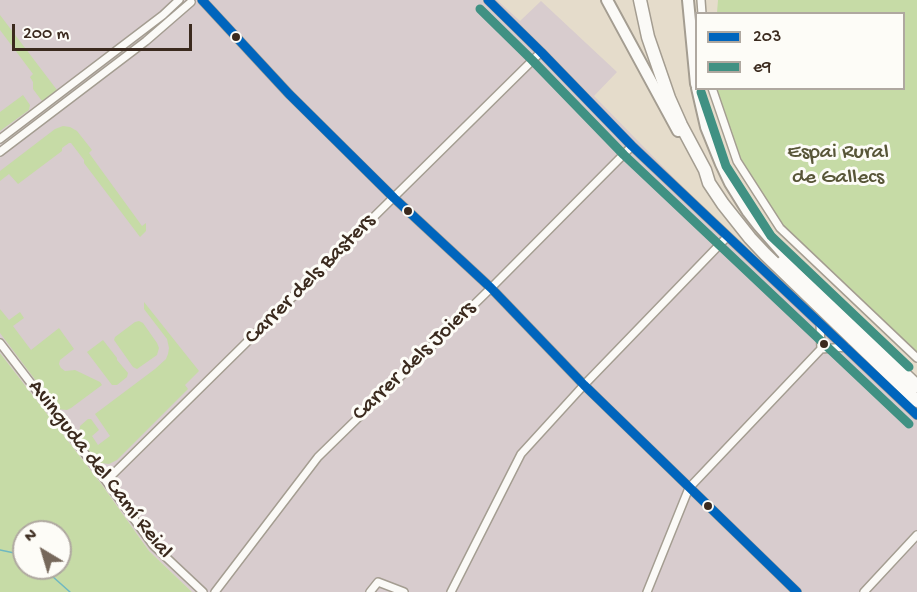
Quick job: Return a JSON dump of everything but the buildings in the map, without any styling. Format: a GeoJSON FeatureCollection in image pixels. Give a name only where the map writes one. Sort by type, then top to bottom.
{"type":"FeatureCollection","features":[{"type":"Feature","properties":{"kind":"highway"},"geometry":{"type":"LineString","coordinates":[[640,0],[648,37],[669,98],[705,170],[751,229],[782,261],[818,291],[917,386]]}},
{"type":"Feature","properties":{"kind":"highway"},"geometry":{"type":"LineString","coordinates":[[705,170],[709,183],[735,220],[765,254],[917,401]]}},
{"type":"Feature","properties":{"kind":"street"},"geometry":{"type":"LineString","coordinates":[[0,139],[163,15],[178,0]]}},
{"type":"Feature","properties":{"kind":"street"},"geometry":{"type":"LineString","coordinates":[[0,152],[146,41],[189,1],[202,0],[289,94],[394,198],[491,288],[584,386],[796,592]]}},
{"type":"Feature","properties":{"kind":"street"},"geometry":{"type":"LineString","coordinates":[[488,0],[632,146],[917,415]]}},
{"type":"Feature","properties":{"kind":"street"},"geometry":{"type":"LineString","coordinates":[[607,0],[686,146],[709,183]]}},
{"type":"Feature","properties":{"kind":"street"},"geometry":{"type":"LineString","coordinates":[[688,0],[695,67]]}},
{"type":"Feature","properties":{"kind":"street","name":"Carrer dels Basters"},"geometry":{"type":"LineString","coordinates":[[106,481],[541,52]]}},
{"type":"Feature","properties":{"kind":"street"},"geometry":{"type":"LineString","coordinates":[[698,90],[706,127],[713,146],[741,201],[772,243],[818,291]]}},
{"type":"Feature","properties":{"kind":"street"},"geometry":{"type":"LineString","coordinates":[[713,90],[737,161],[780,228],[917,358]]}},
{"type":"Feature","properties":{"kind":"street","name":"Carrer dels Joiers"},"geometry":{"type":"LineString","coordinates":[[215,592],[318,457],[632,146]]}},
{"type":"Feature","properties":{"kind":"street"},"geometry":{"type":"LineString","coordinates":[[451,592],[521,454],[727,237]]}},
{"type":"Feature","properties":{"kind":"street"},"geometry":{"type":"LineString","coordinates":[[820,323],[821,348]]}},
{"type":"Feature","properties":{"kind":"street","name":"Avinguda del Camí Reial"},"geometry":{"type":"LineString","coordinates":[[0,343],[153,545],[203,592]]}},
{"type":"Feature","properties":{"kind":"street"},"geometry":{"type":"LineString","coordinates":[[647,592],[689,488],[821,348],[846,347]]}},
{"type":"Feature","properties":{"kind":"street"},"geometry":{"type":"LineString","coordinates":[[864,592],[917,535]]}},
{"type":"Feature","properties":{"kind":"street"},"geometry":{"type":"LineString","coordinates":[[370,592],[378,582],[404,592]]}},
{"type":"Feature","properties":{"kind":"shaded area"},"geometry":{"type":"Polygon","coordinates":[[[0,0],[497,0],[520,21],[541,1],[617,72],[594,96],[679,183],[917,412],[917,592],[192,592],[149,551],[102,485],[0,353],[0,0]]]}},
{"type":"Feature","properties":{"kind":"green space","name":"Espai Rural de Gallecs"},"geometry":{"type":"Polygon","coordinates":[[[718,0],[917,0],[917,354],[850,292],[782,224],[756,187],[739,155],[716,90],[905,90],[905,12],[717,12],[718,0]]]}},
{"type":"Feature","properties":{"kind":"green space"},"geometry":{"type":"Polygon","coordinates":[[[0,15],[57,90],[42,101],[33,89],[30,77],[33,74],[0,30],[0,15]]]}},
{"type":"Feature","properties":{"kind":"green space"},"geometry":{"type":"Polygon","coordinates":[[[23,95],[30,105],[29,110],[0,131],[0,112],[23,95]]]}},
{"type":"Feature","properties":{"kind":"green space"},"geometry":{"type":"Polygon","coordinates":[[[63,126],[77,131],[92,150],[89,153],[142,226],[146,223],[146,231],[140,237],[71,143],[18,184],[9,174],[0,181],[0,171],[55,129],[63,126]]]}},
{"type":"Feature","properties":{"kind":"green space"},"geometry":{"type":"Polygon","coordinates":[[[144,302],[199,371],[185,385],[188,389],[117,460],[109,464],[101,463],[79,438],[80,426],[91,419],[99,430],[92,436],[98,445],[110,436],[95,414],[155,369],[168,354],[167,339],[144,309],[144,302]]]}},
{"type":"Feature","properties":{"kind":"green space"},"geometry":{"type":"Polygon","coordinates":[[[0,309],[9,320],[20,312],[24,318],[13,326],[31,350],[59,328],[74,349],[60,360],[61,368],[65,371],[75,370],[102,385],[71,408],[57,409],[0,333],[0,309]]]}},
{"type":"Feature","properties":{"kind":"green space"},"geometry":{"type":"Polygon","coordinates":[[[139,321],[143,323],[159,348],[157,355],[137,369],[133,367],[114,340],[139,321]]]}},
{"type":"Feature","properties":{"kind":"green space"},"geometry":{"type":"Polygon","coordinates":[[[103,340],[128,373],[127,377],[117,385],[112,385],[87,352],[103,340]]]}},
{"type":"Feature","properties":{"kind":"green space"},"geometry":{"type":"Polygon","coordinates":[[[0,353],[102,485],[149,551],[192,592],[0,592],[0,353]]]}},
{"type":"Feature","properties":{"kind":"waterway"},"geometry":{"type":"LineString","coordinates":[[0,550],[12,552]]}},
{"type":"Feature","properties":{"kind":"waterway"},"geometry":{"type":"LineString","coordinates":[[56,580],[70,592]]}},
{"type":"Feature","properties":{"kind":"transit line","name":"203"},"geometry":{"type":"LineString","coordinates":[[202,0],[289,94],[394,198],[491,288],[584,385],[797,592]]}},
{"type":"Feature","properties":{"kind":"transit line","name":"203"},"geometry":{"type":"LineString","coordinates":[[488,0],[632,146],[917,415]]}},
{"type":"Feature","properties":{"kind":"transit line","name":"e9"},"geometry":{"type":"LineString","coordinates":[[480,9],[624,155],[909,424]]}},
{"type":"Feature","properties":{"kind":"transit line","name":"e9"},"geometry":{"type":"LineString","coordinates":[[701,92],[726,166],[771,236],[909,367]]}}]}
